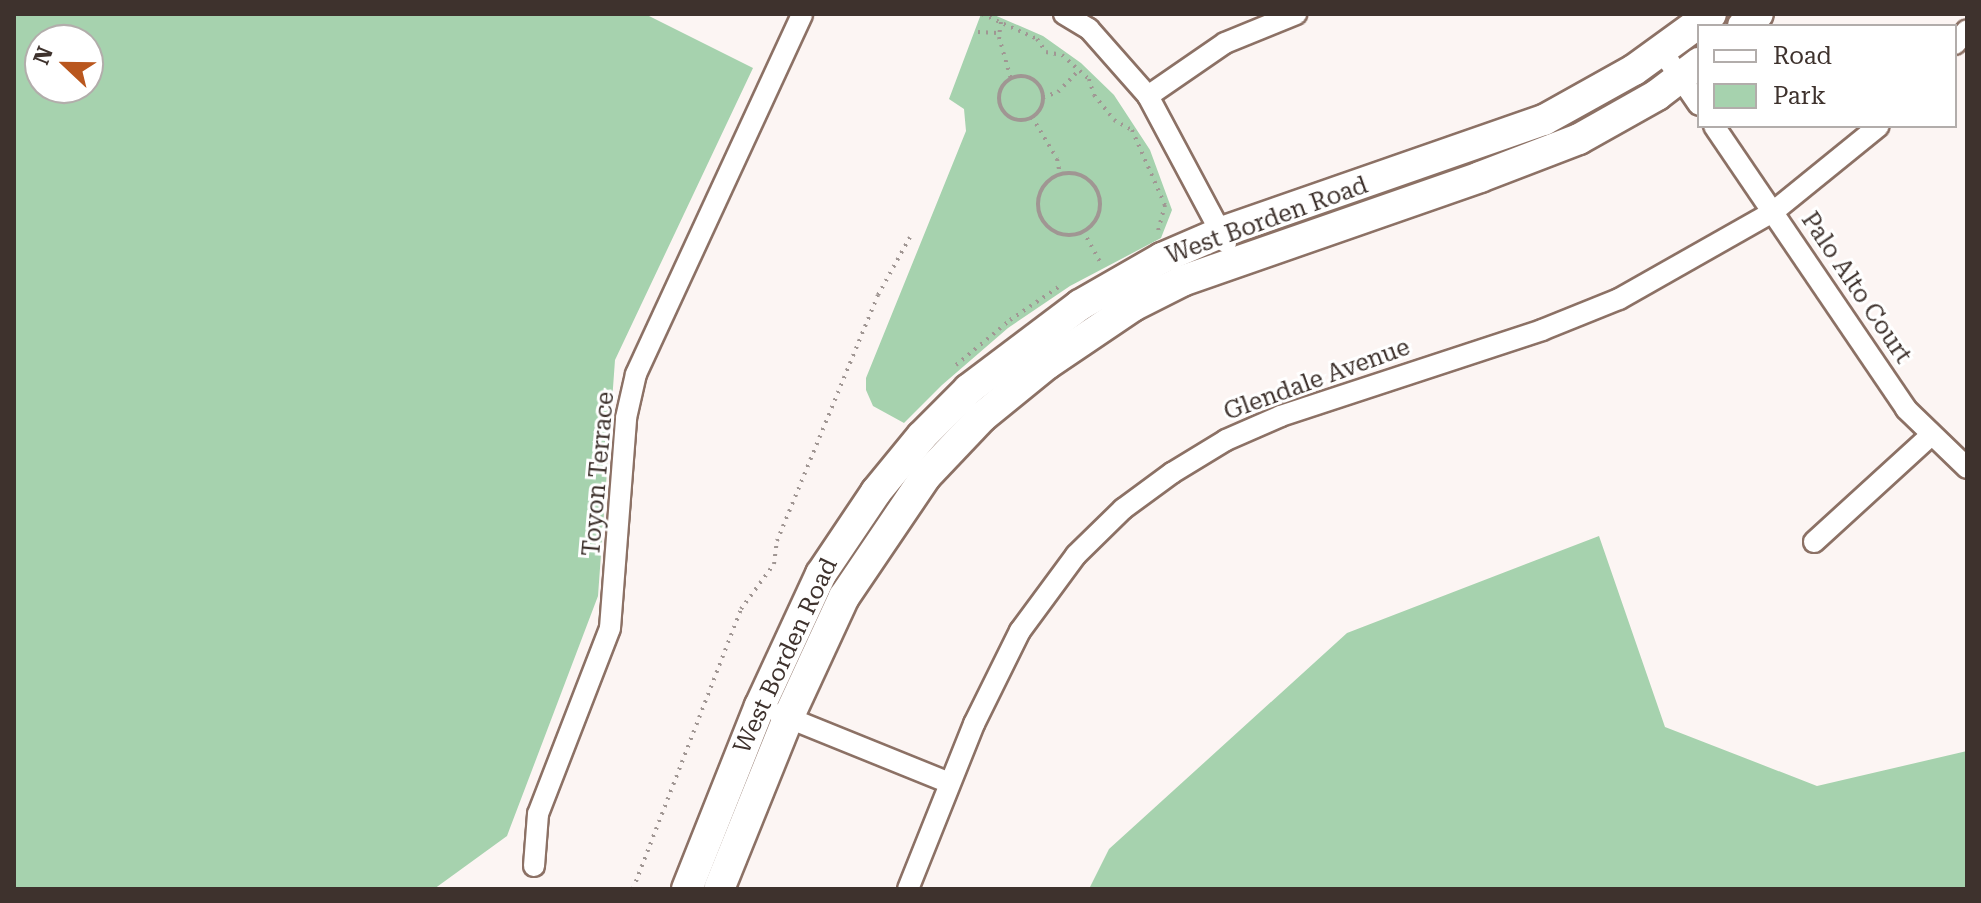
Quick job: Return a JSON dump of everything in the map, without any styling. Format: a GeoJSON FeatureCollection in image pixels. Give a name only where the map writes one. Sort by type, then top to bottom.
{"type":"FeatureCollection","features":[{"type":"Feature","properties":{"kind":"main road","name":"West Borden Road"},"geometry":{"type":"LineString","coordinates":[[687,889],[760,706],[796,625],[838,545],[922,436],[969,389],[1080,305],[1162,258],[1222,232],[1353,190],[1544,120],[1585,100],[1697,25]]}},
{"type":"Feature","properties":{"kind":"main road","name":"West Borden Road"},"geometry":{"type":"LineString","coordinates":[[719,889],[788,718],[844,597],[926,476],[982,417],[1047,364],[1133,306],[1182,281],[1480,177],[1579,139],[1690,71]]}},
{"type":"Feature","properties":{"kind":"street","name":"Toyon Terrace"},"geometry":{"type":"LineString","coordinates":[[534,866],[538,814],[610,628],[626,418],[636,374],[802,14]]}},
{"type":"Feature","properties":{"kind":"street"},"geometry":{"type":"LineString","coordinates":[[1064,14],[1089,29],[1148,96],[1222,232],[1234,261]]}},
{"type":"Feature","properties":{"kind":"street"},"geometry":{"type":"LineString","coordinates":[[1148,96],[1225,43],[1296,14]]}},
{"type":"Feature","properties":{"kind":"street"},"geometry":{"type":"LineString","coordinates":[[1662,51],[1690,71],[1697,97]]}},
{"type":"Feature","properties":{"kind":"street","name":"Palo Alto Court"},"geometry":{"type":"LineString","coordinates":[[1715,128],[1906,409],[1930,436],[1967,468]]}},
{"type":"Feature","properties":{"kind":"street","name":"Glendale Avenue"},"geometry":{"type":"LineString","coordinates":[[908,889],[999,668],[1044,596],[1086,545],[1123,509],[1172,473],[1226,440],[1281,416],[1542,330],[1619,299],[1773,212],[1877,128]]}},
{"type":"Feature","properties":{"kind":"street"},"geometry":{"type":"LineString","coordinates":[[1814,542],[1930,436]]}},
{"type":"Feature","properties":{"kind":"street"},"geometry":{"type":"LineString","coordinates":[[760,706],[950,783]]}},
{"type":"Feature","properties":{"kind":"path"},"geometry":{"type":"LineString","coordinates":[[982,14],[1037,39],[1046,52],[1062,55],[1089,79],[1094,95],[1114,120],[1132,130],[1145,153],[1166,208],[1153,236]]}},
{"type":"Feature","properties":{"kind":"path"},"geometry":{"type":"LineString","coordinates":[[1001,22],[998,33],[1011,79]]}},
{"type":"Feature","properties":{"kind":"path"},"geometry":{"type":"LineString","coordinates":[[978,32],[998,33]]}},
{"type":"Feature","properties":{"kind":"path"},"geometry":{"type":"LineString","coordinates":[[1043,97],[1058,92],[1080,69]]}},
{"type":"Feature","properties":{"kind":"path"},"geometry":{"type":"LineString","coordinates":[[1011,79],[1032,79],[1043,97],[1040,109],[1032,117],[1015,119],[1002,108],[1000,94],[1011,79]]}},
{"type":"Feature","properties":{"kind":"path"},"geometry":{"type":"LineString","coordinates":[[1032,117],[1057,159],[1060,174]]}},
{"type":"Feature","properties":{"kind":"path"},"geometry":{"type":"LineString","coordinates":[[1060,174],[1083,176],[1097,191],[1098,215],[1083,231],[1058,233],[1040,215],[1041,189],[1060,174]]}},
{"type":"Feature","properties":{"kind":"path"},"geometry":{"type":"LineString","coordinates":[[1083,231],[1100,262]]}},
{"type":"Feature","properties":{"kind":"path"},"geometry":{"type":"LineString","coordinates":[[633,889],[741,609],[774,564],[777,541],[878,295],[910,237]]}},
{"type":"Feature","properties":{"kind":"path"},"geometry":{"type":"LineString","coordinates":[[1090,268],[1110,257]]}},
{"type":"Feature","properties":{"kind":"path"},"geometry":{"type":"LineString","coordinates":[[948,373],[1010,320],[1071,279]]}},
{"type":"Feature","properties":{"kind":"green space"},"geometry":{"type":"Polygon","coordinates":[[[14,14],[645,14],[753,68],[615,360],[598,596],[507,836],[434,889],[14,889],[14,14]]]}},
{"type":"Feature","properties":{"kind":"green space"},"geometry":{"type":"Polygon","coordinates":[[[981,14],[992,14],[1043,36],[1081,63],[1114,95],[1150,150],[1172,210],[1161,238],[1070,286],[1008,328],[942,385],[904,423],[873,406],[866,390],[866,378],[966,131],[964,109],[949,99],[981,14]]]}},
{"type":"Feature","properties":{"kind":"green space"},"geometry":{"type":"Polygon","coordinates":[[[1599,536],[1665,727],[1817,786],[1967,751],[1967,889],[1089,889],[1109,849],[1347,633],[1599,536]]]}}]}
